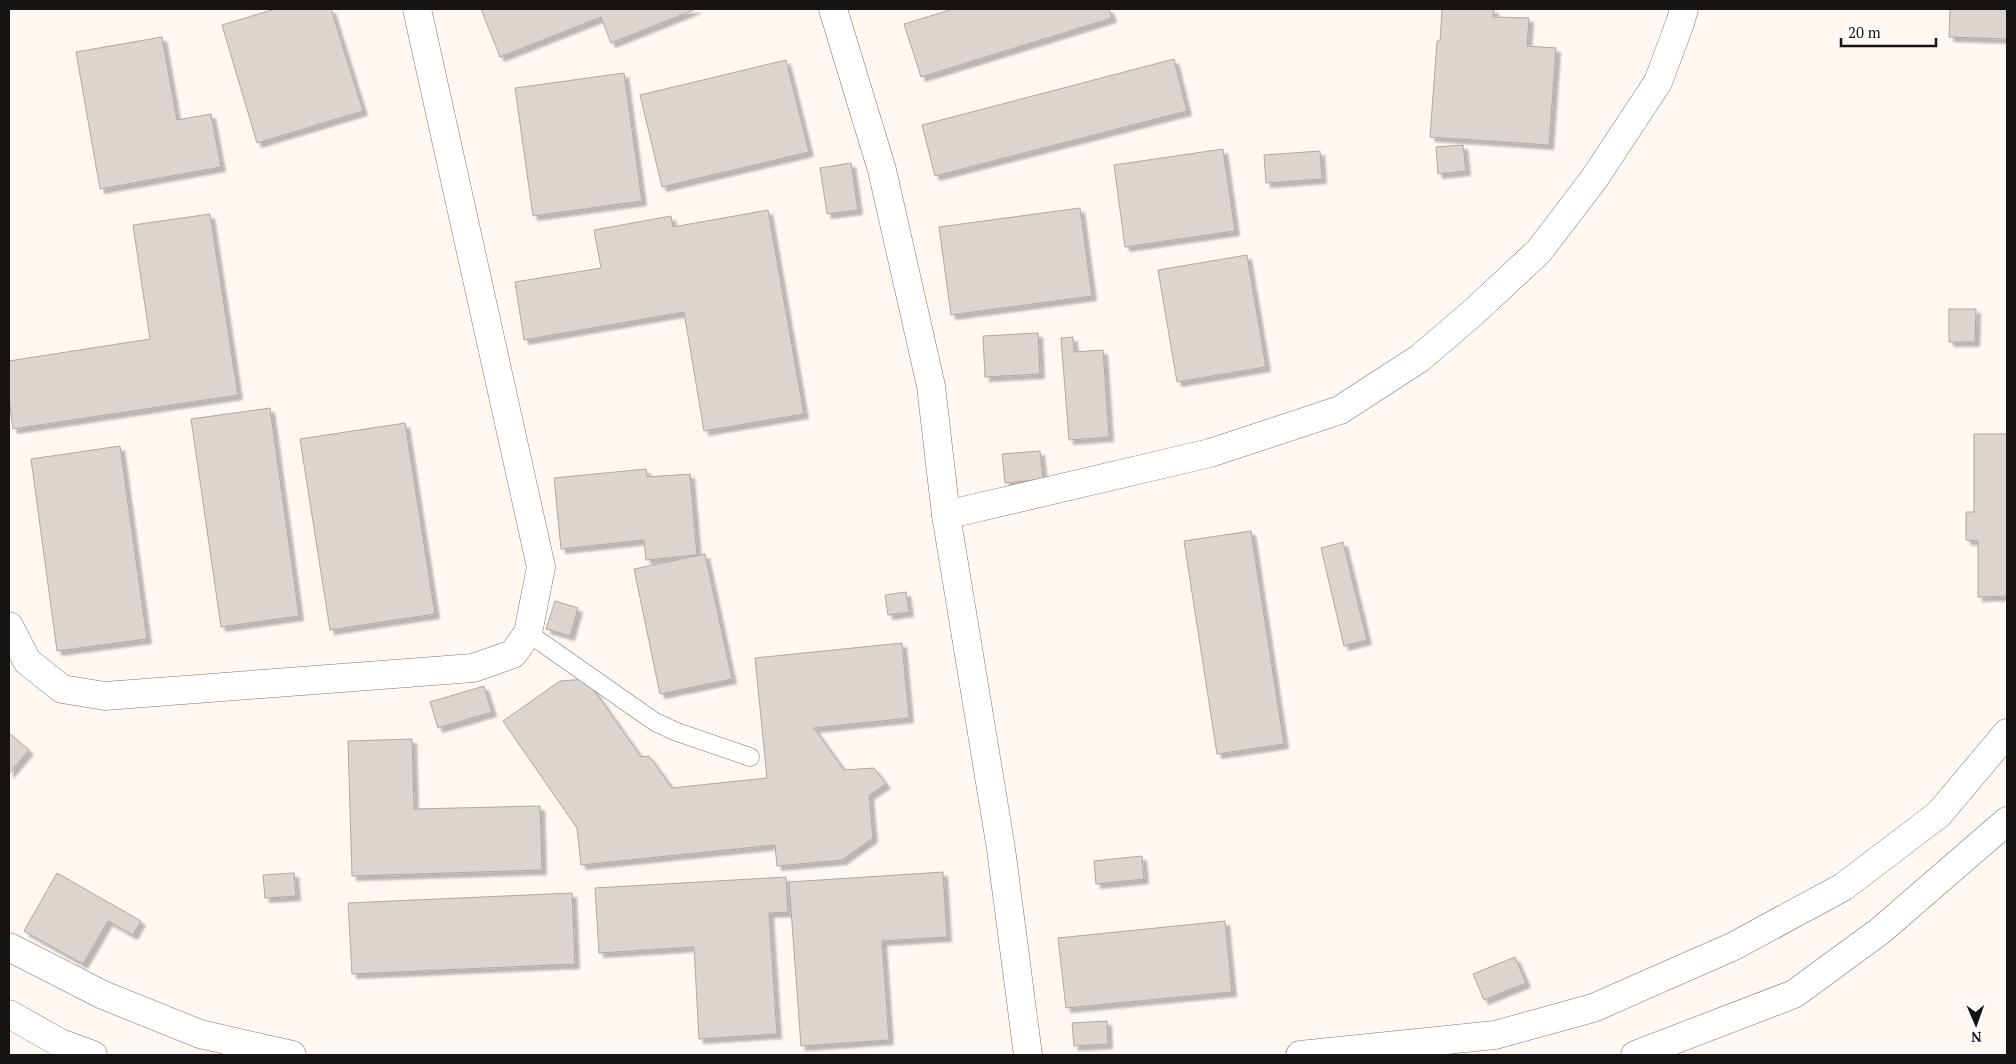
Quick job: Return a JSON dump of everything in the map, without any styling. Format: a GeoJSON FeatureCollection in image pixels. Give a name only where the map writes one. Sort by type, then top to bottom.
{"type":"FeatureCollection","features":[{"type":"Feature","properties":{"kind":"street"},"geometry":{"type":"LineString","coordinates":[[9,626],[27,661],[62,689],[105,696],[473,668],[514,654],[528,633],[541,567],[417,9]]}},
{"type":"Feature","properties":{"kind":"street"},"geometry":{"type":"LineString","coordinates":[[833,9],[882,170],[931,386],[946,515],[1001,849],[1028,1055]]}},
{"type":"Feature","properties":{"kind":"street"},"geometry":{"type":"LineString","coordinates":[[946,515],[1219,450],[1340,410],[1420,358],[1476,310],[1539,250],[1594,179],[1658,82],[1684,9]]}},
{"type":"Feature","properties":{"kind":"street"},"geometry":{"type":"LineString","coordinates":[[1300,1055],[1495,1035],[1593,1008],[1734,946],[1844,887],[1940,814],[2007,733]]}},
{"type":"Feature","properties":{"kind":"street"},"geometry":{"type":"LineString","coordinates":[[1634,1055],[1794,994],[1880,931],[2007,821]]}},
{"type":"Feature","properties":{"kind":"street"},"geometry":{"type":"LineString","coordinates":[[9,947],[103,995],[200,1034],[292,1055]]}},
{"type":"Feature","properties":{"kind":"street"},"geometry":{"type":"LineString","coordinates":[[9,1014],[60,1042],[93,1055]]}},
{"type":"Feature","properties":{"kind":"lane"},"geometry":{"type":"LineString","coordinates":[[528,633],[654,722],[677,732],[750,757]]}},
{"type":"Feature","properties":{"kind":"building"},"geometry":{"type":"Polygon","coordinates":[[[275,9],[331,9],[363,111],[257,143],[222,25],[275,9]]]}},
{"type":"Feature","properties":{"kind":"building"},"geometry":{"type":"Polygon","coordinates":[[[481,9],[696,9],[611,43],[601,17],[500,57],[481,9]]]}},
{"type":"Feature","properties":{"kind":"building"},"geometry":{"type":"Polygon","coordinates":[[[953,9],[1109,9],[1112,18],[921,77],[904,24],[953,9]]]}},
{"type":"Feature","properties":{"kind":"building"},"geometry":{"type":"Polygon","coordinates":[[[1442,9],[1494,9],[1493,17],[1529,18],[1527,46],[1556,48],[1549,145],[1430,137],[1437,41],[1440,41],[1442,9]]]}},
{"type":"Feature","properties":{"kind":"building"},"geometry":{"type":"Polygon","coordinates":[[[1950,9],[2007,9],[2007,39],[1949,37],[1950,9]]]}},
{"type":"Feature","properties":{"kind":"building"},"geometry":{"type":"Polygon","coordinates":[[[162,37],[177,120],[211,114],[221,167],[100,189],[76,52],[162,37]]]}},
{"type":"Feature","properties":{"kind":"building"},"geometry":{"type":"Polygon","coordinates":[[[1174,59],[1187,111],[935,176],[922,125],[1174,59]]]}},
{"type":"Feature","properties":{"kind":"building"},"geometry":{"type":"Polygon","coordinates":[[[786,60],[809,152],[662,187],[640,95],[786,60]]]}},
{"type":"Feature","properties":{"kind":"building"},"geometry":{"type":"Polygon","coordinates":[[[624,73],[642,201],[533,216],[515,88],[624,73]]]}},
{"type":"Feature","properties":{"kind":"building"},"geometry":{"type":"Polygon","coordinates":[[[1463,145],[1466,171],[1438,174],[1436,147],[1463,145]]]}},
{"type":"Feature","properties":{"kind":"building"},"geometry":{"type":"Polygon","coordinates":[[[1223,149],[1235,231],[1125,247],[1114,165],[1223,149]]]}},
{"type":"Feature","properties":{"kind":"building"},"geometry":{"type":"Polygon","coordinates":[[[1320,151],[1322,179],[1266,183],[1264,155],[1320,151]]]}},
{"type":"Feature","properties":{"kind":"building"},"geometry":{"type":"Polygon","coordinates":[[[851,163],[858,210],[827,214],[820,168],[851,163]]]}},
{"type":"Feature","properties":{"kind":"building"},"geometry":{"type":"Polygon","coordinates":[[[1080,208],[1092,296],[951,315],[939,227],[1080,208]]]}},
{"type":"Feature","properties":{"kind":"building"},"geometry":{"type":"Polygon","coordinates":[[[768,210],[804,414],[704,431],[684,312],[524,340],[515,282],[601,268],[594,230],[671,216],[673,227],[768,210]]]}},
{"type":"Feature","properties":{"kind":"building"},"geometry":{"type":"Polygon","coordinates":[[[210,214],[238,395],[13,429],[9,399],[9,361],[150,339],[133,225],[210,214]]]}},
{"type":"Feature","properties":{"kind":"building"},"geometry":{"type":"Polygon","coordinates":[[[1247,255],[1266,367],[1177,382],[1158,270],[1247,255]]]}},
{"type":"Feature","properties":{"kind":"building"},"geometry":{"type":"Polygon","coordinates":[[[1949,309],[1976,309],[1975,342],[1949,342],[1949,309]]]}},
{"type":"Feature","properties":{"kind":"building"},"geometry":{"type":"Polygon","coordinates":[[[1038,333],[1040,374],[985,377],[983,336],[1038,333]]]}},
{"type":"Feature","properties":{"kind":"building"},"geometry":{"type":"Polygon","coordinates":[[[1073,337],[1074,352],[1103,350],[1109,437],[1069,440],[1061,338],[1073,337]]]}},
{"type":"Feature","properties":{"kind":"building"},"geometry":{"type":"Polygon","coordinates":[[[270,408],[299,616],[221,627],[191,419],[270,408]]]}},
{"type":"Feature","properties":{"kind":"building"},"geometry":{"type":"Polygon","coordinates":[[[405,423],[435,614],[330,630],[300,439],[405,423]]]}},
{"type":"Feature","properties":{"kind":"building"},"geometry":{"type":"Polygon","coordinates":[[[1974,434],[2007,434],[2007,596],[1978,597],[1978,541],[1966,540],[1966,512],[1974,512],[1974,434]]]}},
{"type":"Feature","properties":{"kind":"building"},"geometry":{"type":"Polygon","coordinates":[[[120,446],[147,639],[57,651],[31,459],[120,446]]]}},
{"type":"Feature","properties":{"kind":"building"},"geometry":{"type":"Polygon","coordinates":[[[1040,451],[1043,479],[1005,483],[1002,454],[1040,451]]]}},
{"type":"Feature","properties":{"kind":"building"},"geometry":{"type":"Polygon","coordinates":[[[646,469],[647,477],[690,474],[697,555],[646,560],[644,540],[561,549],[554,478],[646,469]]]}},
{"type":"Feature","properties":{"kind":"building"},"geometry":{"type":"Polygon","coordinates":[[[1251,531],[1284,744],[1217,754],[1184,541],[1251,531]]]}},
{"type":"Feature","properties":{"kind":"building"},"geometry":{"type":"Polygon","coordinates":[[[1343,542],[1367,640],[1344,646],[1321,548],[1343,542]]]}},
{"type":"Feature","properties":{"kind":"building"},"geometry":{"type":"Polygon","coordinates":[[[705,554],[732,679],[660,694],[634,569],[705,554]]]}},
{"type":"Feature","properties":{"kind":"building"},"geometry":{"type":"Polygon","coordinates":[[[906,592],[909,612],[888,615],[885,595],[906,592]]]}},
{"type":"Feature","properties":{"kind":"building"},"geometry":{"type":"Polygon","coordinates":[[[555,601],[578,608],[570,636],[546,629],[555,601]]]}},
{"type":"Feature","properties":{"kind":"building"},"geometry":{"type":"Polygon","coordinates":[[[902,643],[909,718],[814,728],[844,770],[874,768],[886,784],[869,795],[873,838],[842,860],[777,866],[775,845],[581,865],[577,828],[503,721],[560,681],[586,679],[641,757],[649,756],[672,788],[767,778],[755,658],[902,643]]]}},
{"type":"Feature","properties":{"kind":"building"},"geometry":{"type":"Polygon","coordinates":[[[484,686],[492,712],[438,728],[430,702],[484,686]]]}},
{"type":"Feature","properties":{"kind":"building"},"geometry":{"type":"Polygon","coordinates":[[[9,733],[29,750],[9,774],[9,733]]]}},
{"type":"Feature","properties":{"kind":"building"},"geometry":{"type":"Polygon","coordinates":[[[412,739],[414,809],[540,806],[542,870],[352,876],[348,741],[412,739]]]}},
{"type":"Feature","properties":{"kind":"building"},"geometry":{"type":"Polygon","coordinates":[[[1142,856],[1144,879],[1096,884],[1094,861],[1142,856]]]}},
{"type":"Feature","properties":{"kind":"building"},"geometry":{"type":"Polygon","coordinates":[[[943,872],[947,937],[882,941],[889,1040],[801,1046],[789,882],[943,872]]]}},
{"type":"Feature","properties":{"kind":"building"},"geometry":{"type":"Polygon","coordinates":[[[57,873],[141,921],[133,935],[108,921],[83,964],[24,931],[57,873]]]}},
{"type":"Feature","properties":{"kind":"building"},"geometry":{"type":"Polygon","coordinates":[[[294,873],[296,896],[265,898],[263,875],[294,873]]]}},
{"type":"Feature","properties":{"kind":"building"},"geometry":{"type":"Polygon","coordinates":[[[786,877],[788,912],[769,913],[777,1034],[699,1039],[694,947],[599,953],[595,888],[786,877]]]}},
{"type":"Feature","properties":{"kind":"building"},"geometry":{"type":"Polygon","coordinates":[[[572,893],[575,964],[352,974],[348,903],[572,893]]]}},
{"type":"Feature","properties":{"kind":"building"},"geometry":{"type":"Polygon","coordinates":[[[1225,921],[1232,992],[1066,1008],[1058,938],[1225,921]]]}},
{"type":"Feature","properties":{"kind":"building"},"geometry":{"type":"Polygon","coordinates":[[[1515,957],[1526,983],[1484,1000],[1473,974],[1515,957]]]}},
{"type":"Feature","properties":{"kind":"building"},"geometry":{"type":"Polygon","coordinates":[[[1107,1021],[1108,1044],[1074,1046],[1072,1023],[1107,1021]]]}}]}
